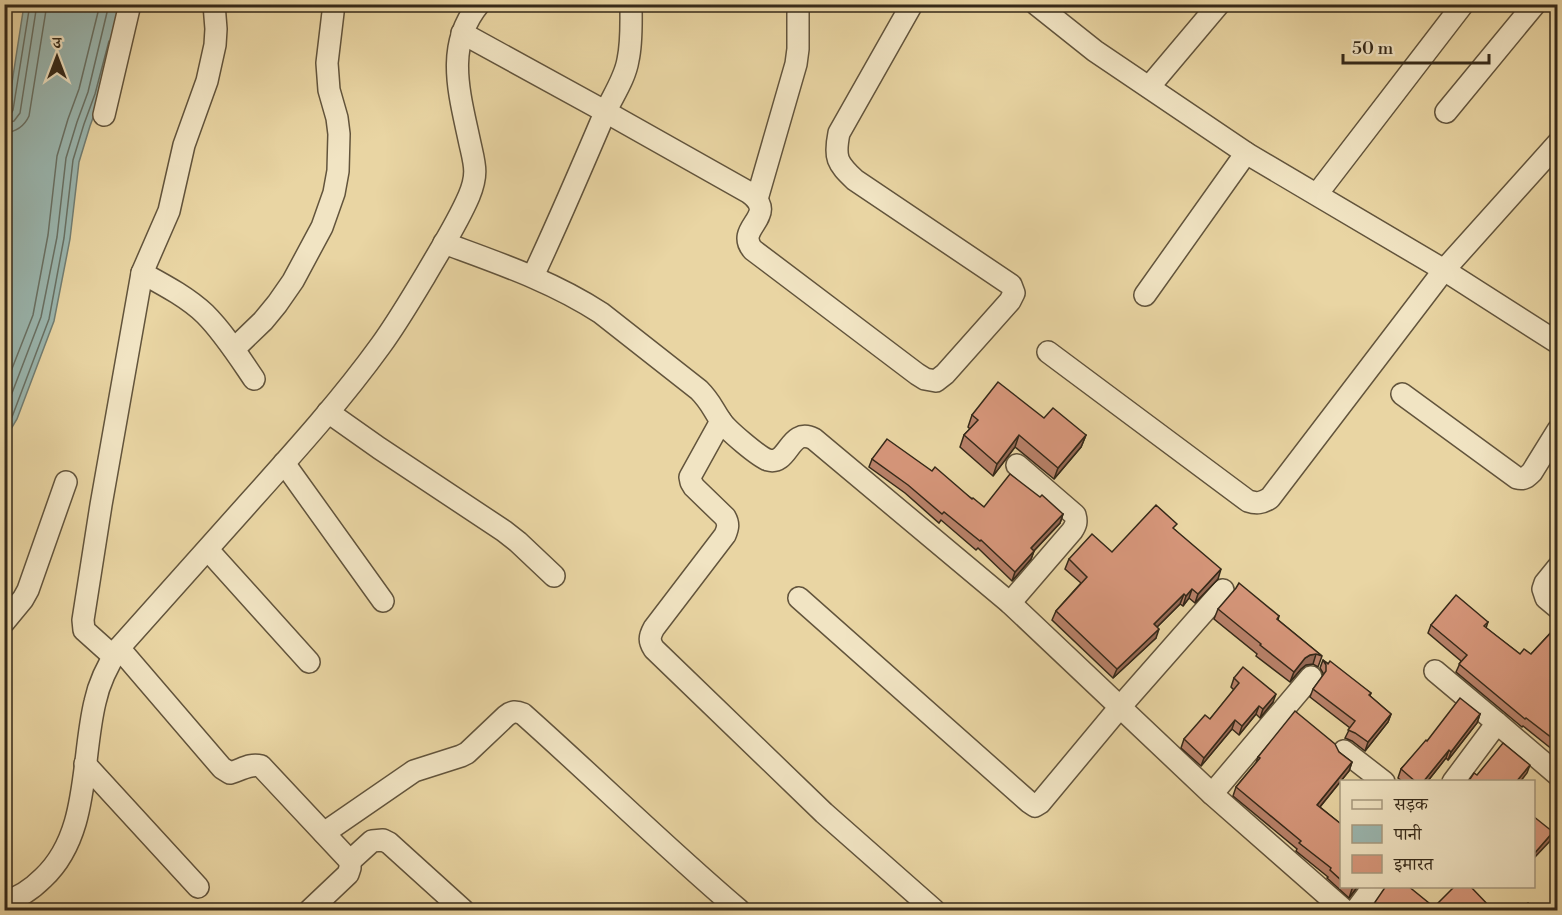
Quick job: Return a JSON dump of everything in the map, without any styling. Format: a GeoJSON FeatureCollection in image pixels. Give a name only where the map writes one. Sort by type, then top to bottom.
{"type":"FeatureCollection","features":[{"type":"Feature","properties":{"kind":"street"},"geometry":{"type":"LineString","coordinates":[[104,116],[130,4]]}},
{"type":"Feature","properties":{"kind":"street"},"geometry":{"type":"LineString","coordinates":[[214,4],[215,45],[207,81],[183,145],[169,211],[142,273],[103,494],[83,620],[84,630],[116,652],[222,768],[230,772],[248,765],[261,766],[350,861],[348,874],[310,910]]}},
{"type":"Feature","properties":{"kind":"street"},"geometry":{"type":"LineString","coordinates":[[234,349],[263,321],[293,281],[322,227],[334,193],[338,171],[339,134],[329,90],[327,63],[334,4]]}},
{"type":"Feature","properties":{"kind":"street"},"geometry":{"type":"LineString","coordinates":[[4,902],[33,888],[52,869],[66,848],[77,815],[95,700],[116,652],[328,412],[383,343],[444,243],[467,199],[475,178],[462,110],[457,51],[469,16],[479,4]]}},
{"type":"Feature","properties":{"kind":"street"},"geometry":{"type":"LineString","coordinates":[[533,276],[623,76],[628,62],[631,4]]}},
{"type":"Feature","properties":{"kind":"street"},"geometry":{"type":"LineString","coordinates":[[757,199],[796,64],[798,4]]}},
{"type":"Feature","properties":{"kind":"street"},"geometry":{"type":"LineString","coordinates":[[462,33],[738,186],[757,199],[761,205],[761,212],[748,239],[753,250],[925,379],[936,381],[945,374],[1010,301],[1014,293],[1011,285],[855,180],[843,168],[836,148],[839,133],[912,4]]}},
{"type":"Feature","properties":{"kind":"street"},"geometry":{"type":"LineString","coordinates":[[1036,4],[1095,51],[1246,153],[1444,270],[1557,343]]}},
{"type":"Feature","properties":{"kind":"street"},"geometry":{"type":"LineString","coordinates":[[1149,87],[1219,4]]}},
{"type":"Feature","properties":{"kind":"street"},"geometry":{"type":"LineString","coordinates":[[1317,194],[1463,4]]}},
{"type":"Feature","properties":{"kind":"street"},"geometry":{"type":"LineString","coordinates":[[1446,112],[1535,4]]}},
{"type":"Feature","properties":{"kind":"street"},"geometry":{"type":"LineString","coordinates":[[1048,352],[1248,501],[1264,502],[1270,498],[1444,270],[1557,143]]}},
{"type":"Feature","properties":{"kind":"street"},"geometry":{"type":"LineString","coordinates":[[1145,295],[1246,153]]}},
{"type":"Feature","properties":{"kind":"street"},"geometry":{"type":"LineString","coordinates":[[444,243],[533,276],[584,302],[699,390],[712,404],[721,422],[764,458],[774,461],[780,459],[801,436],[807,435],[814,439],[1010,603],[1212,794],[1344,910]]}},
{"type":"Feature","properties":{"kind":"street"},"geometry":{"type":"LineString","coordinates":[[142,273],[180,294],[204,313],[219,329],[254,379]]}},
{"type":"Feature","properties":{"kind":"street"},"geometry":{"type":"LineString","coordinates":[[1402,394],[1517,478],[1526,478],[1532,472],[1557,430]]}},
{"type":"Feature","properties":{"kind":"street"},"geometry":{"type":"LineString","coordinates":[[328,412],[504,531],[554,576]]}},
{"type":"Feature","properties":{"kind":"street"},"geometry":{"type":"LineString","coordinates":[[721,422],[690,477],[690,482],[725,517],[728,528],[725,536],[654,628],[650,635],[650,642],[654,649],[824,813],[934,910]]}},
{"type":"Feature","properties":{"kind":"street"},"geometry":{"type":"LineString","coordinates":[[284,463],[383,601]]}},
{"type":"Feature","properties":{"kind":"street"},"geometry":{"type":"LineString","coordinates":[[1010,603],[1072,531],[1077,520],[1017,465]]}},
{"type":"Feature","properties":{"kind":"street"},"geometry":{"type":"LineString","coordinates":[[4,622],[28,590],[66,482]]}},
{"type":"Feature","properties":{"kind":"street"},"geometry":{"type":"LineString","coordinates":[[208,550],[309,662]]}},
{"type":"Feature","properties":{"kind":"street"},"geometry":{"type":"LineString","coordinates":[[1557,567],[1545,583],[1543,593],[1557,608]]}},
{"type":"Feature","properties":{"kind":"street"},"geometry":{"type":"LineString","coordinates":[[799,598],[1035,806],[1040,803],[1120,707],[1223,590]]}},
{"type":"Feature","properties":{"kind":"street"},"geometry":{"type":"LineString","coordinates":[[1435,671],[1557,775]]}},
{"type":"Feature","properties":{"kind":"street"},"geometry":{"type":"LineString","coordinates":[[1212,794],[1311,677]]}},
{"type":"Feature","properties":{"kind":"street"},"geometry":{"type":"LineString","coordinates":[[324,833],[414,771],[467,753],[506,716],[517,711],[739,910]]}},
{"type":"Feature","properties":{"kind":"street"},"geometry":{"type":"LineString","coordinates":[[1454,780],[1497,723]]}},
{"type":"Feature","properties":{"kind":"street"},"geometry":{"type":"LineString","coordinates":[[1344,751],[1381,780]]}},
{"type":"Feature","properties":{"kind":"street"},"geometry":{"type":"LineString","coordinates":[[85,764],[198,886]]}},
{"type":"Feature","properties":{"kind":"street"},"geometry":{"type":"LineString","coordinates":[[350,861],[372,842],[382,840],[389,843],[463,910]]}},
{"type":"Feature","properties":{"kind":"street"},"geometry":{"type":"LineString","coordinates":[[1356,910],[1372,888]]}},
{"type":"Feature","properties":{"kind":"water"},"geometry":{"type":"Polygon","coordinates":[[[24,5],[123,5],[101,96],[79,162],[70,239],[54,321],[17,419],[5,439],[5,128],[24,5]]]}},
{"type":"Feature","properties":{"kind":"building"},"geometry":{"type":"Polygon","coordinates":[[[998,382],[1044,418],[1053,408],[1086,435],[1058,468],[1019,435],[997,464],[964,435],[978,420],[972,415],[998,382]]]}},
{"type":"Feature","properties":{"kind":"building"},"geometry":{"type":"Polygon","coordinates":[[[887,439],[932,471],[935,467],[984,507],[1010,474],[1040,497],[1042,495],[1063,514],[1031,548],[1034,551],[1015,572],[981,540],[944,512],[942,514],[872,459],[887,439]]]}},
{"type":"Feature","properties":{"kind":"building"},"geometry":{"type":"Polygon","coordinates":[[[1156,505],[1177,524],[1173,528],[1221,569],[1198,594],[1192,589],[1186,596],[1184,594],[1154,624],[1159,629],[1117,669],[1056,611],[1087,577],[1069,559],[1092,534],[1112,552],[1156,505]]]}},
{"type":"Feature","properties":{"kind":"building"},"geometry":{"type":"Polygon","coordinates":[[[1239,583],[1279,616],[1277,619],[1322,656],[1310,655],[1294,672],[1218,609],[1239,583]]]}},
{"type":"Feature","properties":{"kind":"building"},"geometry":{"type":"Polygon","coordinates":[[[1456,595],[1488,622],[1484,626],[1520,654],[1524,649],[1531,654],[1557,626],[1556,741],[1525,719],[1459,664],[1467,655],[1431,625],[1456,595]]]}},
{"type":"Feature","properties":{"kind":"building"},"geometry":{"type":"Polygon","coordinates":[[[1323,660],[1328,664],[1330,661],[1371,693],[1369,695],[1391,714],[1368,742],[1348,730],[1355,721],[1313,689],[1326,671],[1323,660]]]}},
{"type":"Feature","properties":{"kind":"building"},"geometry":{"type":"Polygon","coordinates":[[[1243,667],[1276,694],[1263,709],[1259,706],[1242,726],[1235,720],[1204,758],[1184,739],[1205,715],[1210,719],[1239,683],[1234,678],[1243,667]]]}},
{"type":"Feature","properties":{"kind":"building"},"geometry":{"type":"Polygon","coordinates":[[[1460,698],[1480,714],[1451,752],[1449,750],[1425,780],[1414,780],[1401,769],[1427,741],[1460,698]]]}},
{"type":"Feature","properties":{"kind":"building"},"geometry":{"type":"Polygon","coordinates":[[[1295,711],[1335,744],[1339,752],[1352,762],[1317,805],[1340,823],[1340,879],[1330,870],[1331,868],[1299,843],[1301,841],[1236,787],[1260,758],[1258,757],[1295,711]]]}},
{"type":"Feature","properties":{"kind":"building"},"geometry":{"type":"Polygon","coordinates":[[[1503,743],[1530,765],[1518,780],[1469,780],[1474,773],[1477,775],[1503,743]]]}},
{"type":"Feature","properties":{"kind":"building"},"geometry":{"type":"Polygon","coordinates":[[[1535,818],[1553,832],[1535,853],[1535,818]]]}},
{"type":"Feature","properties":{"kind":"building"},"geometry":{"type":"Polygon","coordinates":[[[1385,888],[1410,888],[1434,907],[1453,888],[1472,888],[1492,909],[1380,910],[1373,905],[1385,888]]]}},
{"type":"Feature","properties":{"kind":"building"},"geometry":{"type":"Polygon","coordinates":[[[1528,903],[1534,910],[1519,910],[1528,903]]]}}]}
